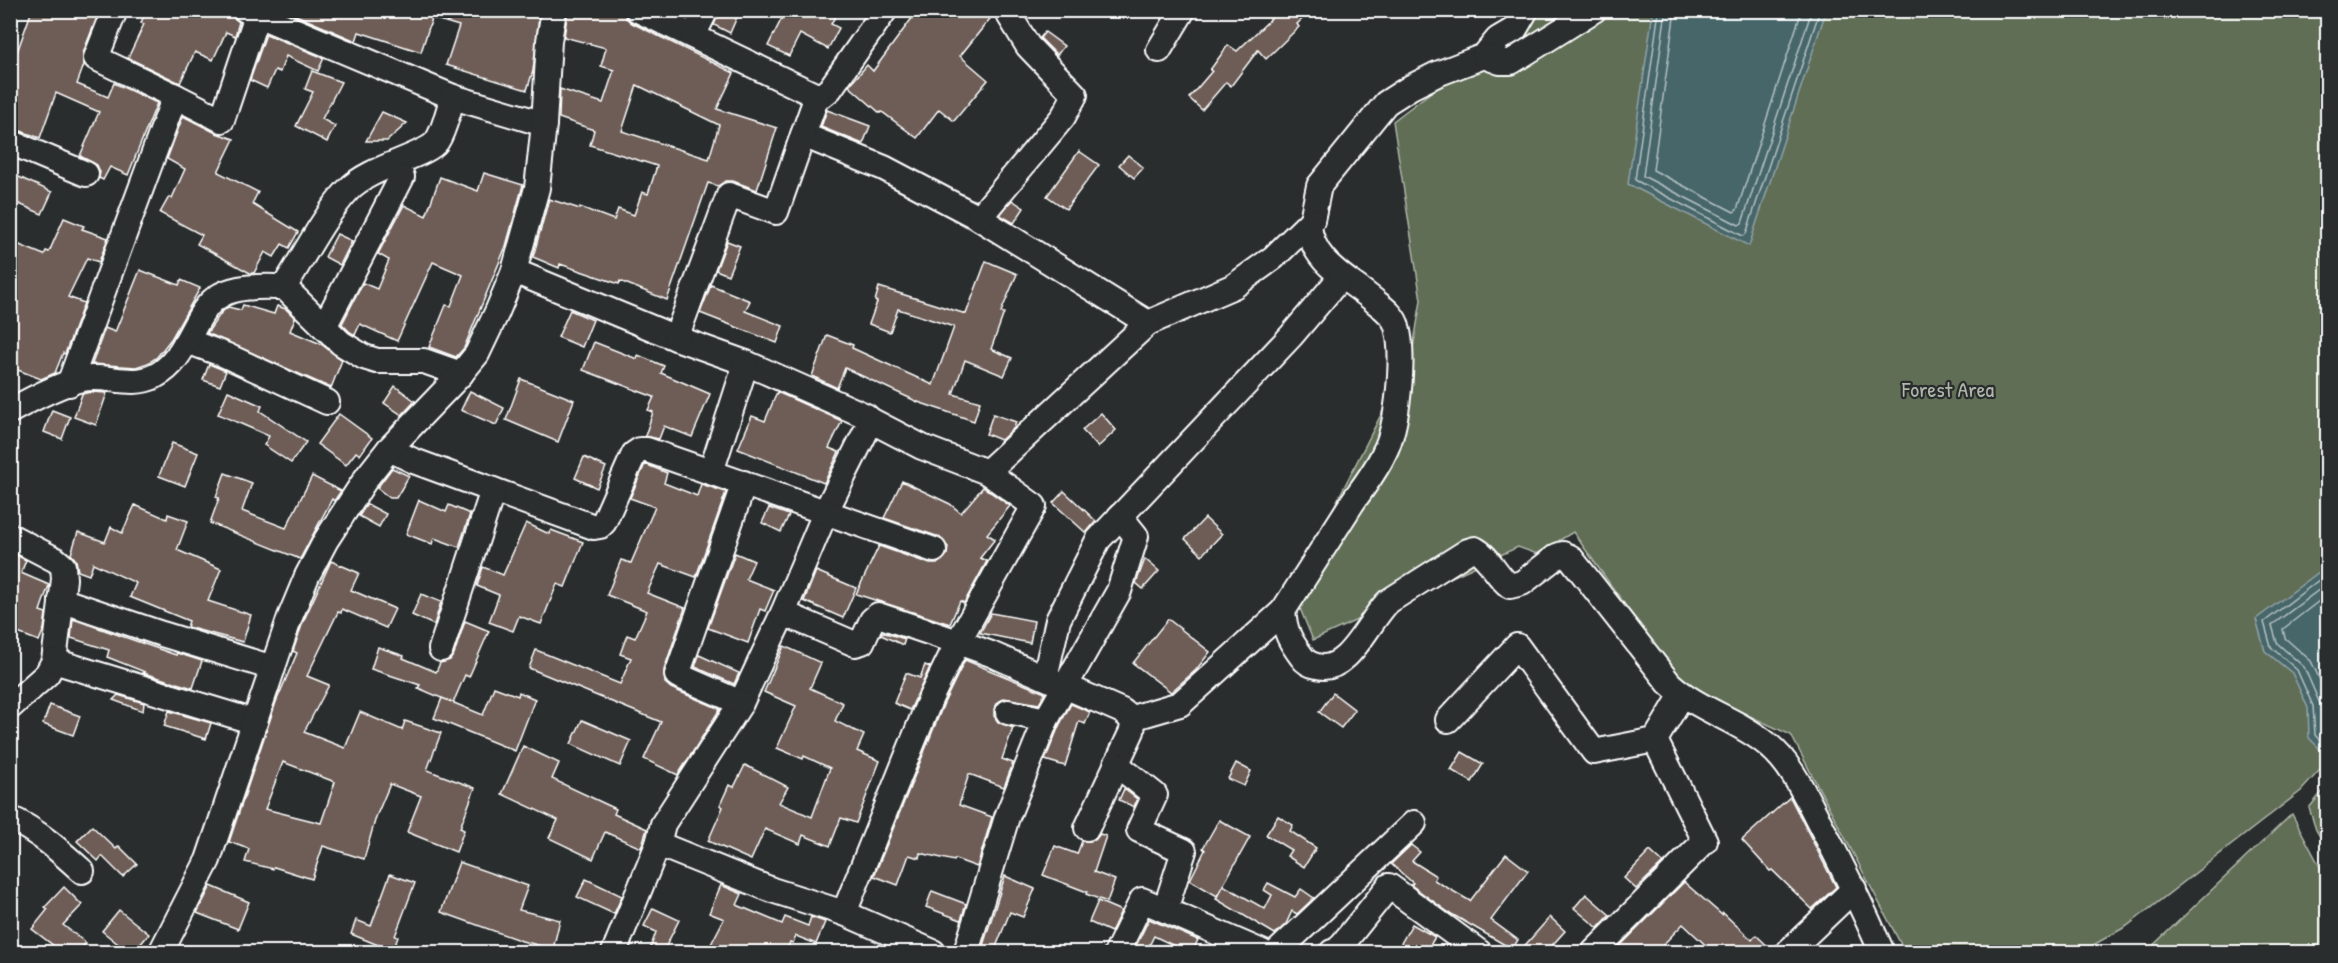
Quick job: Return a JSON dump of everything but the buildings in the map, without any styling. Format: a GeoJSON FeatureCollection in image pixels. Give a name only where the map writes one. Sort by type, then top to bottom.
{"type":"FeatureCollection","features":[{"type":"Feature","properties":{"kind":"street"},"geometry":{"type":"LineString","coordinates":[[115,10],[96,58],[222,120],[252,13],[453,97],[544,124]]}},
{"type":"Feature","properties":{"kind":"street"},"geometry":{"type":"LineString","coordinates":[[160,952],[208,860],[290,617],[307,576],[356,492],[389,449],[461,374],[477,354],[513,271],[537,188],[549,41],[554,10]]}},
{"type":"Feature","properties":{"kind":"street"},"geometry":{"type":"LineString","coordinates":[[638,10],[818,96],[830,89],[885,10]]}},
{"type":"Feature","properties":{"kind":"street"},"geometry":{"type":"LineString","coordinates":[[693,36],[706,10]]}},
{"type":"Feature","properties":{"kind":"street"},"geometry":{"type":"LineString","coordinates":[[979,218],[1063,117],[1075,95],[1028,46],[1006,10]]}},
{"type":"Feature","properties":{"kind":"street"},"geometry":{"type":"LineString","coordinates":[[1159,51],[1183,10]]}},
{"type":"Feature","properties":{"kind":"street"},"geometry":{"type":"LineString","coordinates":[[1132,718],[1180,704],[1283,611],[1384,453],[1394,420],[1400,366],[1397,325],[1388,311],[1355,284],[1341,277],[1317,252],[1309,237],[1309,223],[1312,220],[1319,186],[1386,103],[1437,74],[1484,56],[1498,39],[1515,29],[1526,10]]}},
{"type":"Feature","properties":{"kind":"street"},"geometry":{"type":"LineString","coordinates":[[1484,56],[1500,62],[1510,62],[1594,10]]}},
{"type":"Feature","properties":{"kind":"street"},"geometry":{"type":"LineString","coordinates":[[69,384],[175,96]]}},
{"type":"Feature","properties":{"kind":"street"},"geometry":{"type":"LineString","coordinates":[[676,338],[729,195],[776,212],[818,96]]}},
{"type":"Feature","properties":{"kind":"street"},"geometry":{"type":"LineString","coordinates":[[284,287],[348,189],[383,166],[428,149],[437,141],[453,97]]}},
{"type":"Feature","properties":{"kind":"street"},"geometry":{"type":"LineString","coordinates":[[803,135],[884,168],[979,218],[1148,323]]}},
{"type":"Feature","properties":{"kind":"street"},"geometry":{"type":"LineString","coordinates":[[10,142],[87,174]]}},
{"type":"Feature","properties":{"kind":"street"},"geometry":{"type":"LineString","coordinates":[[324,327],[402,177]]}},
{"type":"Feature","properties":{"kind":"street"},"geometry":{"type":"LineString","coordinates":[[987,472],[1148,323],[1234,286],[1273,258],[1312,220]]}},
{"type":"Feature","properties":{"kind":"street"},"geometry":{"type":"LineString","coordinates":[[513,271],[676,338],[746,363],[866,416],[922,447],[987,472],[1034,506],[958,642],[931,697],[844,913]]}},
{"type":"Feature","properties":{"kind":"street"},"geometry":{"type":"LineString","coordinates":[[966,952],[1007,817],[1046,720],[1055,681],[1058,620],[1098,540],[1291,336],[1341,277]]}},
{"type":"Feature","properties":{"kind":"street"},"geometry":{"type":"LineString","coordinates":[[10,411],[69,384],[89,378],[130,382],[145,380],[170,367],[205,309],[213,300],[222,294],[247,288],[284,287],[350,349],[377,362],[417,360],[461,374]]}},
{"type":"Feature","properties":{"kind":"street"},"geometry":{"type":"LineString","coordinates":[[187,341],[225,355],[327,402]]}},
{"type":"Feature","properties":{"kind":"street"},"geometry":{"type":"LineString","coordinates":[[711,472],[746,363]]}},
{"type":"Feature","properties":{"kind":"street"},"geometry":{"type":"LineString","coordinates":[[614,952],[658,843],[663,824],[741,703],[783,613],[826,511],[870,420]]}},
{"type":"Feature","properties":{"kind":"street"},"geometry":{"type":"LineString","coordinates":[[389,449],[414,461],[594,527],[604,522],[630,460],[640,450],[744,483],[934,550]]}},
{"type":"Feature","properties":{"kind":"street"},"geometry":{"type":"LineString","coordinates":[[741,703],[677,675],[744,483]]}},
{"type":"Feature","properties":{"kind":"street"},"geometry":{"type":"LineString","coordinates":[[441,649],[493,490]]}},
{"type":"Feature","properties":{"kind":"street"},"geometry":{"type":"LineString","coordinates":[[1055,681],[1119,591],[1136,536],[1120,516]]}},
{"type":"Feature","properties":{"kind":"street"},"geometry":{"type":"LineString","coordinates":[[10,536],[46,554],[63,566],[64,579],[54,661],[47,674],[10,707]]}},
{"type":"Feature","properties":{"kind":"street"},"geometry":{"type":"LineString","coordinates":[[1283,611],[1288,639],[1305,662],[1320,668],[1333,666],[1347,657],[1378,611],[1389,601],[1468,551],[1475,549],[1481,552],[1503,581],[1510,586],[1522,583],[1557,556],[1563,554],[1576,562],[1670,683],[1682,695],[1768,744],[1785,763],[1796,778],[1854,889],[1882,952]]}},
{"type":"Feature","properties":{"kind":"street"},"geometry":{"type":"LineString","coordinates":[[61,600],[273,668]]}},
{"type":"Feature","properties":{"kind":"street"},"geometry":{"type":"LineString","coordinates":[[783,613],[855,644],[862,642],[872,620],[878,615],[958,642],[1055,681],[1122,711],[1132,718],[1132,731],[1087,828]]}},
{"type":"Feature","properties":{"kind":"street"},"geometry":{"type":"LineString","coordinates":[[1448,720],[1517,646],[1594,752],[1655,740],[1682,695]]}},
{"type":"Feature","properties":{"kind":"street"},"geometry":{"type":"LineString","coordinates":[[54,661],[255,722]]}},
{"type":"Feature","properties":{"kind":"street"},"geometry":{"type":"LineString","coordinates":[[1008,712],[1046,720]]}},
{"type":"Feature","properties":{"kind":"street"},"geometry":{"type":"LineString","coordinates":[[1598,951],[1705,841],[1655,740]]}},
{"type":"Feature","properties":{"kind":"street"},"geometry":{"type":"LineString","coordinates":[[1116,764],[1155,795],[1139,830],[1184,851],[1166,910]]}},
{"type":"Feature","properties":{"kind":"street"},"geometry":{"type":"LineString","coordinates":[[10,818],[31,829],[82,871]]}},
{"type":"Feature","properties":{"kind":"street"},"geometry":{"type":"LineString","coordinates":[[1277,952],[1414,823]]}},
{"type":"Feature","properties":{"kind":"street"},"geometry":{"type":"LineString","coordinates":[[658,843],[772,890],[844,913],[933,952]]}},
{"type":"Feature","properties":{"kind":"street"},"geometry":{"type":"LineString","coordinates":[[1332,952],[1337,951],[1389,886],[1453,944],[1479,952]]}},
{"type":"Feature","properties":{"kind":"street"},"geometry":{"type":"LineString","coordinates":[[1788,952],[1854,889]]}},
{"type":"Feature","properties":{"kind":"street"},"geometry":{"type":"LineString","coordinates":[[1117,952],[1142,900],[1262,952]]}},
{"type":"Feature","properties":{"kind":"green space","name":"Forest Area"},"geometry":{"type":"Polygon","coordinates":[[[1507,11],[2327,11],[2327,762],[2301,791],[2127,926],[2081,952],[1905,952],[1791,735],[1682,685],[1573,532],[1537,554],[1518,547],[1313,640],[1292,589],[1412,354],[1421,300],[1393,121],[1490,47],[1507,11]]]}},
{"type":"Feature","properties":{"kind":"green space"},"geometry":{"type":"Polygon","coordinates":[[[2327,786],[2327,848],[2316,830],[2309,808],[2327,786]]]}},
{"type":"Feature","properties":{"kind":"green space"},"geometry":{"type":"Polygon","coordinates":[[[2292,814],[2327,880],[2327,952],[2146,952],[2292,814]]]}},
{"type":"Feature","properties":{"kind":"water"},"geometry":{"type":"Polygon","coordinates":[[[1653,11],[1826,11],[1749,246],[1628,184],[1653,11]]]}},
{"type":"Feature","properties":{"kind":"water"},"geometry":{"type":"Polygon","coordinates":[[[2327,566],[2328,750],[2322,751],[2309,738],[2308,708],[2292,673],[2265,651],[2256,619],[2327,566]]]}}]}
